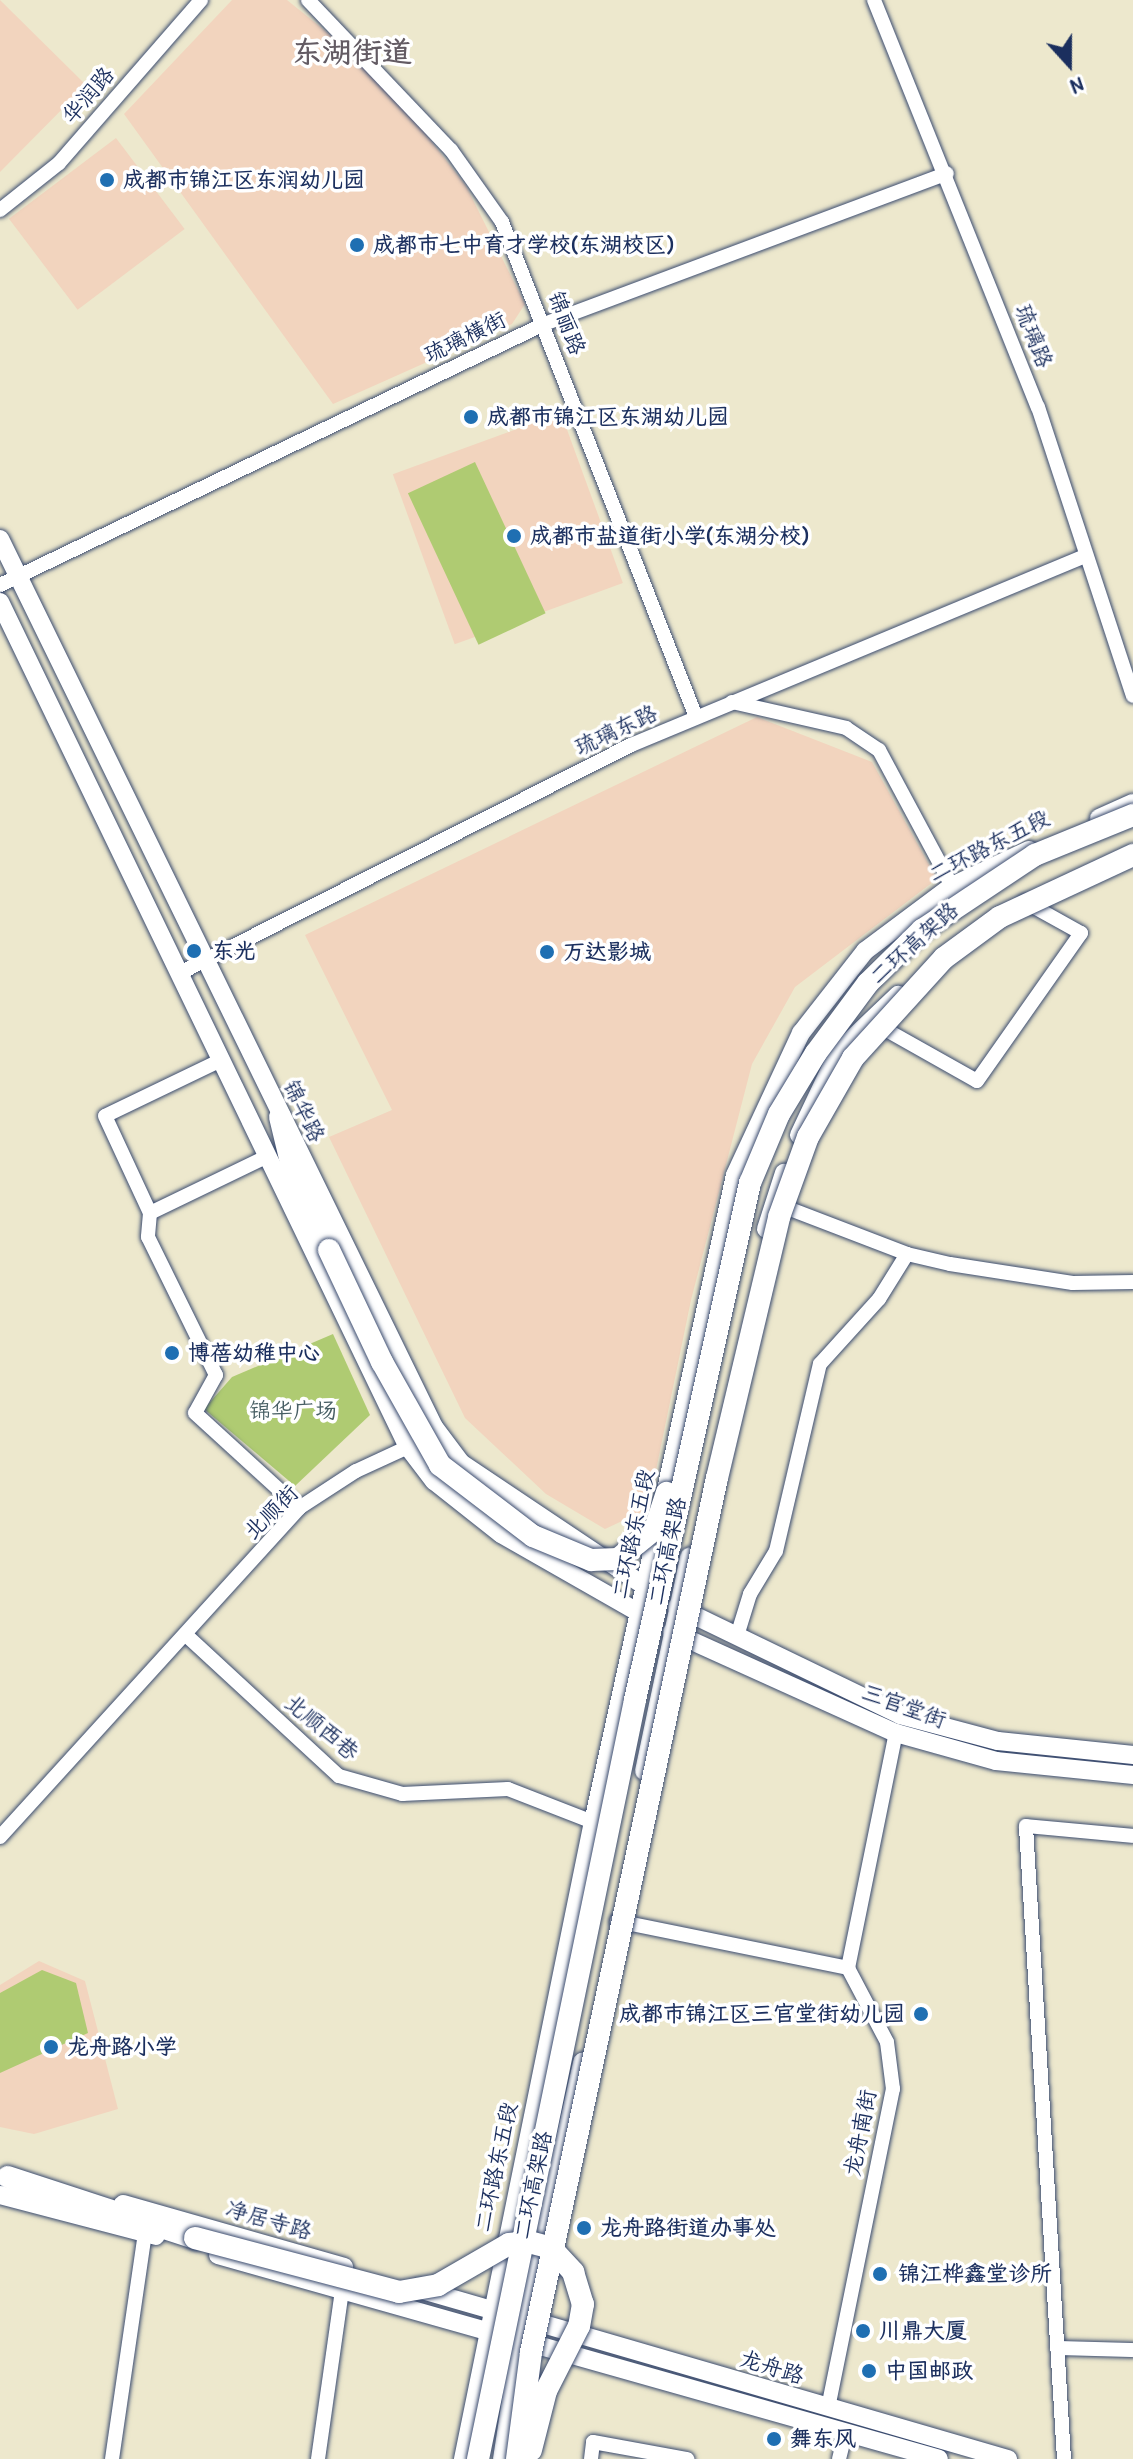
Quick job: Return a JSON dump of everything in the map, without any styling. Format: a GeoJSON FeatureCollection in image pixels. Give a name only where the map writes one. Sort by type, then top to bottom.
{"type":"FeatureCollection","features":[{"type":"Feature","properties":{"kind":"highway","name":"二环高架路"},"geometry":{"type":"LineString","coordinates":[[478,2459],[750,1183],[779,1114],[816,1053],[868,983],[922,930],[975,890],[1035,855],[1133,815]]}},
{"type":"Feature","properties":{"kind":"highway","name":"二环高架路"},"geometry":{"type":"LineString","coordinates":[[517,2459],[531,2352],[717,1478],[779,1217],[808,1137],[853,1058],[944,958],[1000,917],[1133,855]]}},
{"type":"Feature","properties":{"kind":"highway"},"geometry":{"type":"LineString","coordinates":[[280,1117],[295,1179],[382,1362],[440,1465],[533,1536],[591,1560],[618,1559],[655,1529],[703,1341],[725,1289]]}},
{"type":"Feature","properties":{"kind":"highway"},"geometry":{"type":"LineString","coordinates":[[3,2182],[195,2238],[399,2292],[438,2285],[509,2244],[529,2242],[551,2248],[573,2272],[583,2304],[579,2326],[546,2391],[529,2459]]}},
{"type":"Feature","properties":{"kind":"main road","name":"锦华路"},"geometry":{"type":"LineString","coordinates":[[0,539],[434,1427],[461,1463],[594,1556],[678,1607]]}},
{"type":"Feature","properties":{"kind":"main road"},"geometry":{"type":"LineString","coordinates":[[0,602],[408,1447],[434,1481],[501,1534],[672,1632]]}},
{"type":"Feature","properties":{"kind":"main road","name":"二环路东五段"},"geometry":{"type":"LineString","coordinates":[[463,2459],[486,2330],[593,1822],[735,1175],[801,1033],[865,951],[952,886],[1133,803]]}},
{"type":"Feature","properties":{"kind":"main road"},"geometry":{"type":"LineString","coordinates":[[502,2459],[524,2318],[613,1921],[672,1632],[772,1202],[838,1052],[956,937],[1018,898],[1133,847]]}},
{"type":"Feature","properties":{"kind":"main road","name":"三官堂街"},"geometry":{"type":"LineString","coordinates":[[678,1607],[900,1715],[998,1741],[1133,1755]]}},
{"type":"Feature","properties":{"kind":"main road","name":"三官堂街"},"geometry":{"type":"LineString","coordinates":[[672,1632],[896,1733],[996,1761],[1133,1775]]}},
{"type":"Feature","properties":{"kind":"main road","name":"净居寺路"},"geometry":{"type":"LineString","coordinates":[[3,2182],[40,2181],[524,2318]]}},
{"type":"Feature","properties":{"kind":"main road"},"geometry":{"type":"LineString","coordinates":[[3,2182],[145,2233],[845,2435],[939,2459]]}},
{"type":"Feature","properties":{"kind":"main road","name":"龙舟路"},"geometry":{"type":"LineString","coordinates":[[524,2318],[1008,2459]]}},
{"type":"Feature","properties":{"kind":"street","name":"华润路"},"geometry":{"type":"LineString","coordinates":[[0,210],[59,163],[201,0]]}},
{"type":"Feature","properties":{"kind":"street","name":"锦丽路"},"geometry":{"type":"LineString","coordinates":[[308,0],[451,150],[489,198],[544,324],[696,717]]}},
{"type":"Feature","properties":{"kind":"street","name":"琉璃路"},"geometry":{"type":"LineString","coordinates":[[874,0],[947,173],[1038,407],[1133,696]]}},
{"type":"Feature","properties":{"kind":"street","name":"琉璃横街"},"geometry":{"type":"LineString","coordinates":[[0,585],[544,324],[947,173]]}},
{"type":"Feature","properties":{"kind":"street","name":"琉璃东路"},"geometry":{"type":"LineString","coordinates":[[180,973],[696,717],[1085,556]]}},
{"type":"Feature","properties":{"kind":"street"},"geometry":{"type":"LineString","coordinates":[[731,702],[846,728],[879,750],[952,886]]}},
{"type":"Feature","properties":{"kind":"street"},"geometry":{"type":"LineString","coordinates":[[870,1021],[977,1081],[1081,933],[1018,898]]}},
{"type":"Feature","properties":{"kind":"street"},"geometry":{"type":"LineString","coordinates":[[217,1062],[105,1116],[150,1213],[148,1237],[216,1375],[195,1413],[299,1508]]}},
{"type":"Feature","properties":{"kind":"street"},"geometry":{"type":"LineString","coordinates":[[150,1213],[268,1156]]}},
{"type":"Feature","properties":{"kind":"street"},"geometry":{"type":"LineString","coordinates":[[772,1202],[907,1254],[1073,1283],[1133,1282]]}},
{"type":"Feature","properties":{"kind":"street"},"geometry":{"type":"LineString","coordinates":[[737,1636],[750,1594],[776,1551],[820,1364],[879,1299],[907,1254]]}},
{"type":"Feature","properties":{"kind":"street","name":"北顺街"},"geometry":{"type":"LineString","coordinates":[[0,1837],[299,1508],[356,1471],[408,1447]]}},
{"type":"Feature","properties":{"kind":"street","name":"北顺西巷"},"geometry":{"type":"LineString","coordinates":[[186,1635],[339,1776],[402,1794],[508,1789],[593,1822]]}},
{"type":"Feature","properties":{"kind":"street"},"geometry":{"type":"LineString","coordinates":[[613,1921],[848,1968],[896,1733]]}},
{"type":"Feature","properties":{"kind":"street"},"geometry":{"type":"LineString","coordinates":[[1064,2459],[1026,1826],[1133,1836]]}},
{"type":"Feature","properties":{"kind":"street","name":"龙舟南街"},"geometry":{"type":"LineString","coordinates":[[828,2408],[893,2089],[887,2042],[848,1968]]}},
{"type":"Feature","properties":{"kind":"street"},"geometry":{"type":"LineString","coordinates":[[112,2459],[145,2233]]}},
{"type":"Feature","properties":{"kind":"street"},"geometry":{"type":"LineString","coordinates":[[318,2459],[342,2291]]}},
{"type":"Feature","properties":{"kind":"street"},"geometry":{"type":"LineString","coordinates":[[1057,2348],[1133,2350]]}},
{"type":"Feature","properties":{"kind":"street"},"geometry":{"type":"LineString","coordinates":[[839,2459],[845,2435]]}},
{"type":"Feature","properties":{"kind":"street"},"geometry":{"type":"LineString","coordinates":[[591,2459],[593,2442],[687,2459]]}},
{"type":"Feature","properties":{"kind":"shaded area"},"geometry":{"type":"Polygon","coordinates":[[[0,0],[86,85],[0,172],[0,0]]]}},
{"type":"Feature","properties":{"kind":"shaded area","name":"成都市七中育才学校(东湖校区)"},"geometry":{"type":"Polygon","coordinates":[[[232,0],[287,0],[339,42],[421,128],[466,186],[525,304],[512,324],[333,404],[124,114],[232,0]]]}},
{"type":"Feature","properties":{"kind":"shaded area","name":"成都市锦江区东润幼儿园"},"geometry":{"type":"Polygon","coordinates":[[[116,138],[185,229],[78,310],[9,219],[116,138]]]}},
{"type":"Feature","properties":{"kind":"shaded area","name":"成都市盐道街小学(东湖分校)"},"geometry":{"type":"Polygon","coordinates":[[[561,413],[623,583],[455,644],[393,474],[561,413]]]}},
{"type":"Feature","properties":{"kind":"shaded area"},"geometry":{"type":"Polygon","coordinates":[[[757,717],[872,762],[937,879],[795,987],[752,1064],[691,1300],[648,1509],[605,1529],[546,1494],[465,1418],[329,1137],[392,1110],[305,935],[757,717]]]}},
{"type":"Feature","properties":{"kind":"shaded area","name":"龙舟路小学"},"geometry":{"type":"Polygon","coordinates":[[[39,1961],[85,1981],[118,2109],[34,2134],[0,2127],[0,1985],[39,1961]]]}},
{"type":"Feature","properties":{"kind":"green space"},"geometry":{"type":"Polygon","coordinates":[[[475,462],[546,613],[479,645],[408,493],[475,462]]]}},
{"type":"Feature","properties":{"kind":"green space","name":"锦华广场"},"geometry":{"type":"Polygon","coordinates":[[[333,1334],[370,1415],[295,1486],[204,1409],[232,1377],[333,1334]]]}},
{"type":"Feature","properties":{"kind":"green space"},"geometry":{"type":"Polygon","coordinates":[[[42,1970],[76,1983],[88,2033],[0,2073],[0,1993],[42,1970]]]}},
{"type":"Feature","properties":{"kind":"place","name":"成都市锦江区东润幼儿园"},"geometry":{"type":"Point","coordinates":[107,180]}},
{"type":"Feature","properties":{"kind":"place","name":"成都市七中育才学校(东湖校区)"},"geometry":{"type":"Point","coordinates":[357,245]}},
{"type":"Feature","properties":{"kind":"place","name":"成都市锦江区东湖幼儿园"},"geometry":{"type":"Point","coordinates":[471,417]}},
{"type":"Feature","properties":{"kind":"place","name":"成都市盐道街小学(东湖分校)"},"geometry":{"type":"Point","coordinates":[514,536]}},
{"type":"Feature","properties":{"kind":"place","name":"东光"},"geometry":{"type":"Point","coordinates":[194,951]}},
{"type":"Feature","properties":{"kind":"place","name":"万达影城"},"geometry":{"type":"Point","coordinates":[547,952]}},
{"type":"Feature","properties":{"kind":"place","name":"博蓓幼稚中心"},"geometry":{"type":"Point","coordinates":[172,1353]}},
{"type":"Feature","properties":{"kind":"place","name":"成都市锦江区三官堂街幼儿园"},"geometry":{"type":"Point","coordinates":[921,2014]}},
{"type":"Feature","properties":{"kind":"place","name":"龙舟路小学"},"geometry":{"type":"Point","coordinates":[51,2047]}},
{"type":"Feature","properties":{"kind":"place","name":"龙舟路街道办事处"},"geometry":{"type":"Point","coordinates":[584,2228]}},
{"type":"Feature","properties":{"kind":"place","name":"锦江桦鑫堂诊所"},"geometry":{"type":"Point","coordinates":[880,2274]}},
{"type":"Feature","properties":{"kind":"place","name":"川鼎大厦"},"geometry":{"type":"Point","coordinates":[863,2331]}},
{"type":"Feature","properties":{"kind":"place","name":"中国邮政"},"geometry":{"type":"Point","coordinates":[869,2371]}},
{"type":"Feature","properties":{"kind":"place","name":"舞东风"},"geometry":{"type":"Point","coordinates":[774,2439]}},
{"type":"Feature","properties":{"kind":"district","name":"东湖街道"},"geometry":{"type":"Point","coordinates":[352,51]}}]}
